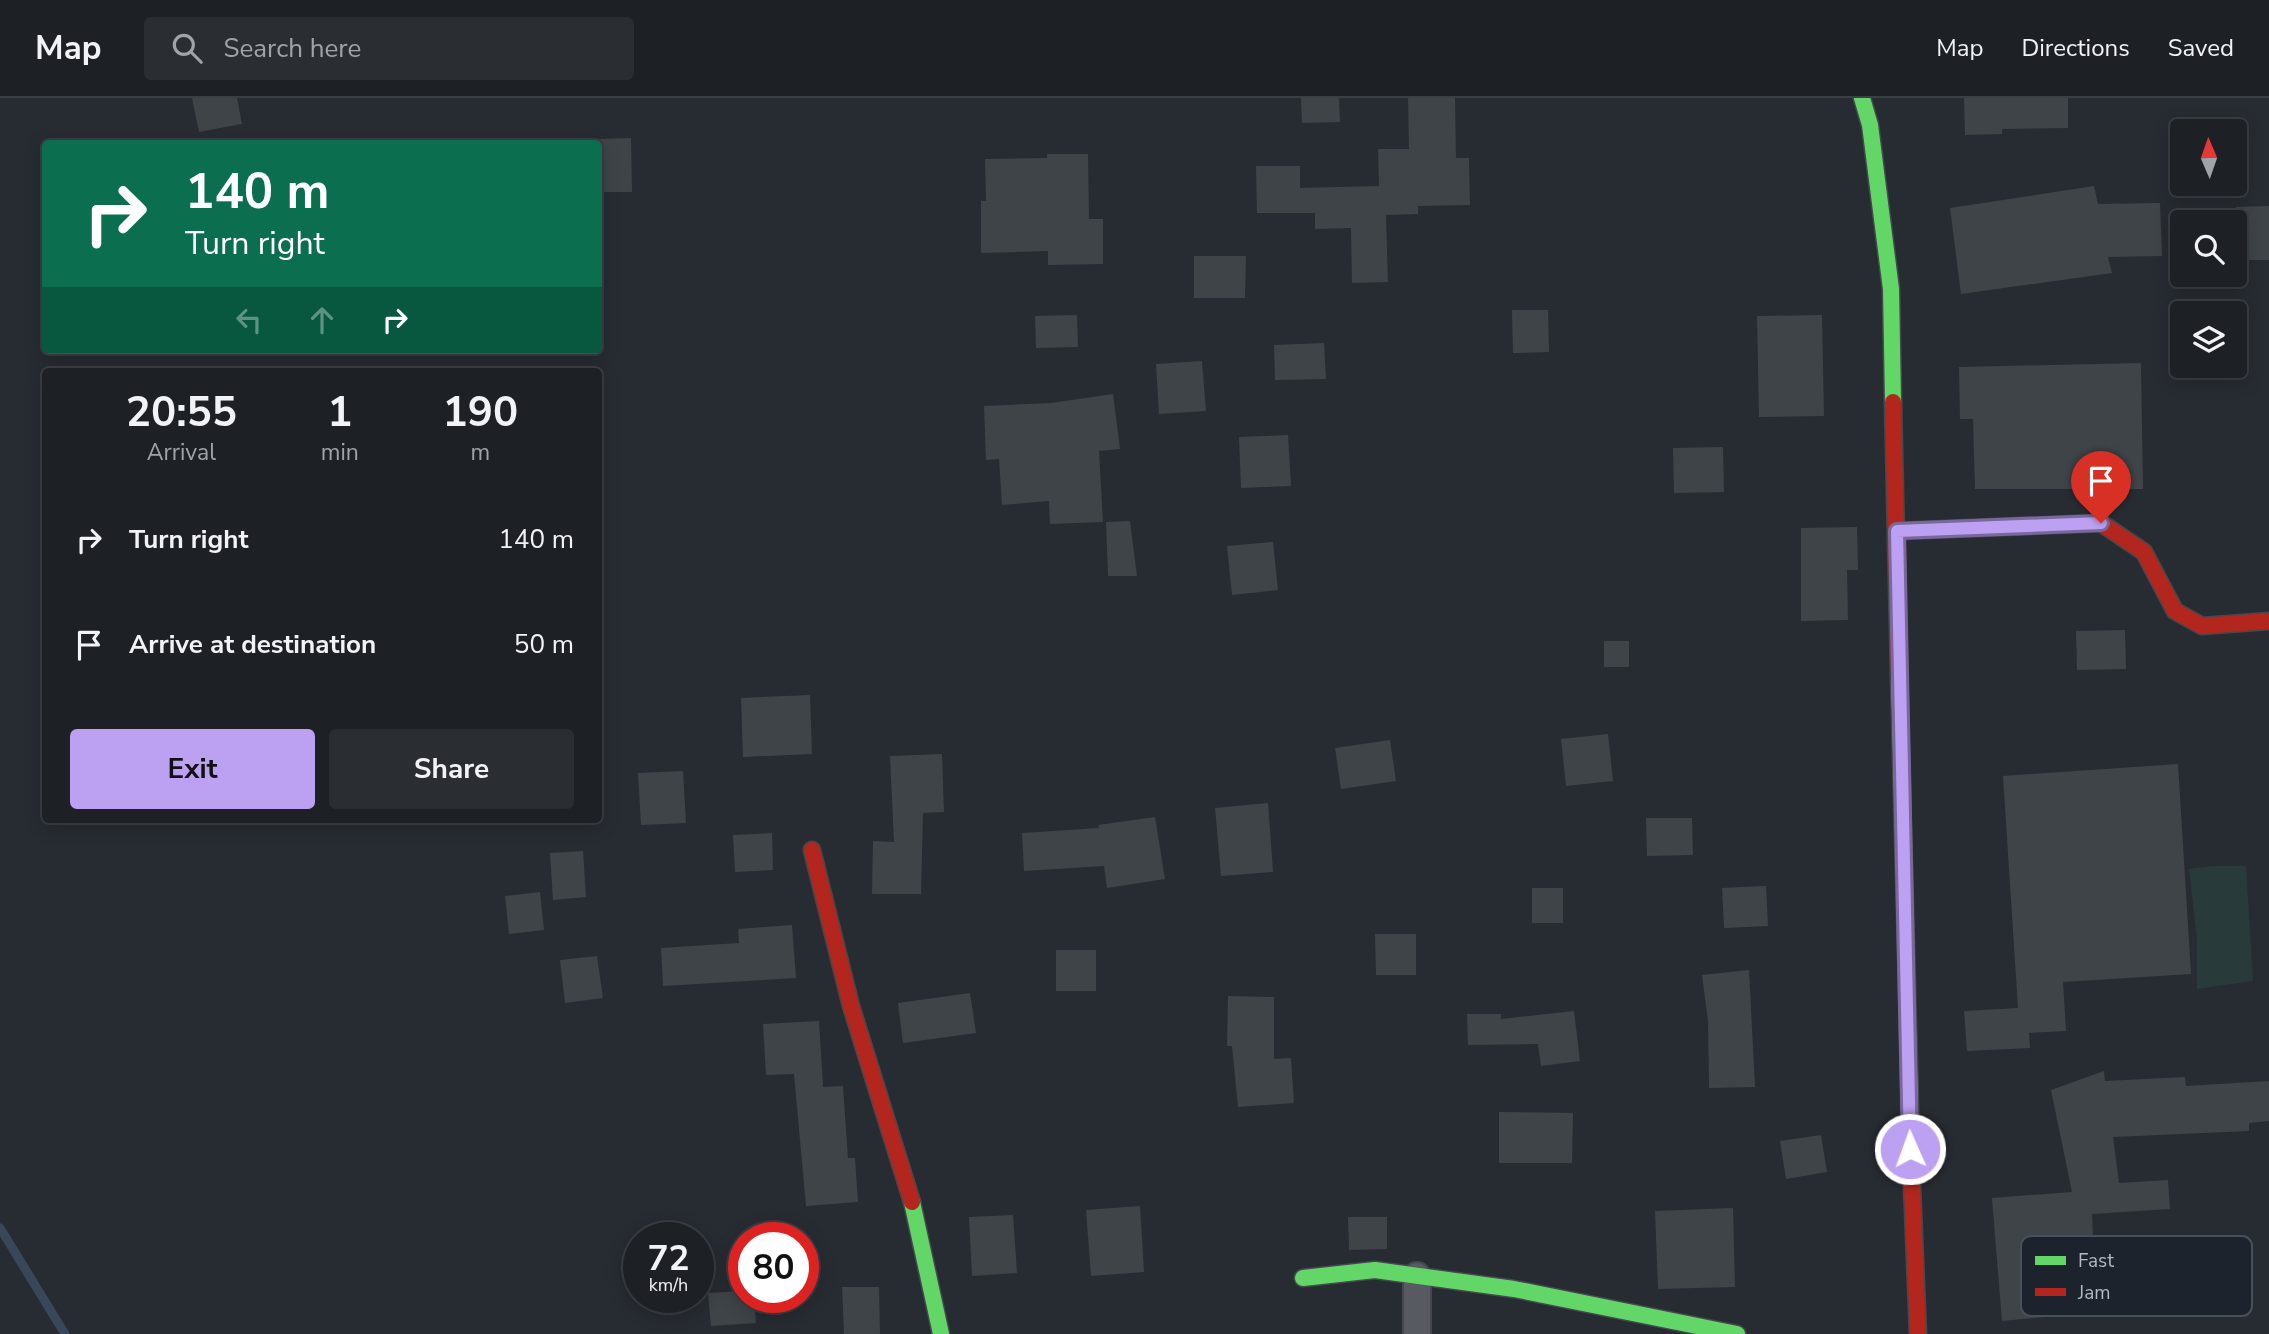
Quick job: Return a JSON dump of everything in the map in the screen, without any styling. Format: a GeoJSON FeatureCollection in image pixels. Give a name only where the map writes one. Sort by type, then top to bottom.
{"type":"FeatureCollection","features":[{"type":"Feature","properties":{"kind":"main road"},"geometry":{"type":"LineString","coordinates":[[1862,98],[1870,125],[1891,289],[1909,1123],[1918,1334]]}},
{"type":"Feature","properties":{"kind":"main road"},"geometry":{"type":"LineString","coordinates":[[1897,531],[2101,523],[2144,552],[2175,611],[2203,626],[2269,621]]}},
{"type":"Feature","properties":{"kind":"main road"},"geometry":{"type":"LineString","coordinates":[[812,850],[851,1006],[911,1197],[941,1334]]}},
{"type":"Feature","properties":{"kind":"main road"},"geometry":{"type":"LineString","coordinates":[[1303,1278],[1375,1270],[1514,1289],[1737,1334]]}},
{"type":"Feature","properties":{"kind":"street"},"geometry":{"type":"LineString","coordinates":[[1417,1276],[1417,1334]]}},
{"type":"Feature","properties":{"kind":"shaded area"},"geometry":{"type":"Polygon","coordinates":[[[2246,866],[2253,981],[2197,989],[2197,939],[2189,869],[2246,866]]]}},
{"type":"Feature","properties":{"kind":"building"},"geometry":{"type":"Polygon","coordinates":[[[192,98],[237,98],[242,124],[199,132],[192,98]]]}},
{"type":"Feature","properties":{"kind":"building"},"geometry":{"type":"Polygon","coordinates":[[[1301,98],[1339,98],[1340,122],[1302,123],[1301,98]]]}},
{"type":"Feature","properties":{"kind":"building"},"geometry":{"type":"Polygon","coordinates":[[[1408,98],[1455,98],[1456,158],[1469,158],[1470,205],[1418,206],[1418,214],[1386,215],[1388,282],[1352,283],[1351,228],[1315,229],[1315,213],[1257,213],[1256,166],[1300,166],[1300,188],[1379,186],[1378,149],[1409,149],[1408,98]]]}},
{"type":"Feature","properties":{"kind":"building"},"geometry":{"type":"Polygon","coordinates":[[[1964,98],[2068,98],[2068,128],[2002,129],[2002,134],[1965,135],[1964,98]]]}},
{"type":"Feature","properties":{"kind":"building"},"geometry":{"type":"Polygon","coordinates":[[[631,138],[632,192],[602,192],[602,140],[598,139],[631,138]]]}},
{"type":"Feature","properties":{"kind":"building"},"geometry":{"type":"Polygon","coordinates":[[[1047,154],[1088,154],[1089,219],[1103,219],[1103,264],[1048,265],[1048,251],[981,253],[981,201],[986,201],[985,159],[1047,158],[1047,154]]]}},
{"type":"Feature","properties":{"kind":"building"},"geometry":{"type":"Polygon","coordinates":[[[2094,186],[2098,204],[2160,203],[2162,256],[2108,257],[2112,273],[1961,294],[1950,208],[2094,186]]]}},
{"type":"Feature","properties":{"kind":"building"},"geometry":{"type":"Polygon","coordinates":[[[2269,206],[2269,260],[2247,260],[2247,210],[2236,210],[2236,207],[2269,206]]]}},
{"type":"Feature","properties":{"kind":"building"},"geometry":{"type":"Polygon","coordinates":[[[1194,256],[1246,256],[1245,298],[1194,298],[1194,256]]]}},
{"type":"Feature","properties":{"kind":"building"},"geometry":{"type":"Polygon","coordinates":[[[1512,310],[1548,310],[1549,352],[1513,353],[1512,310]]]}},
{"type":"Feature","properties":{"kind":"building"},"geometry":{"type":"Polygon","coordinates":[[[1077,315],[1078,347],[1036,348],[1035,316],[1077,315]]]}},
{"type":"Feature","properties":{"kind":"building"},"geometry":{"type":"Polygon","coordinates":[[[1822,315],[1824,416],[1759,417],[1757,316],[1822,315]]]}},
{"type":"Feature","properties":{"kind":"building"},"geometry":{"type":"Polygon","coordinates":[[[1324,343],[1326,379],[1275,380],[1274,345],[1324,343]]]}},
{"type":"Feature","properties":{"kind":"building"},"geometry":{"type":"Polygon","coordinates":[[[1202,361],[1206,411],[1159,414],[1156,364],[1202,361]]]}},
{"type":"Feature","properties":{"kind":"building"},"geometry":{"type":"Polygon","coordinates":[[[2141,363],[2143,489],[1975,489],[1973,419],[1960,419],[1959,367],[2141,363]]]}},
{"type":"Feature","properties":{"kind":"building"},"geometry":{"type":"Polygon","coordinates":[[[1113,394],[1120,449],[1099,451],[1103,522],[1050,524],[1049,501],[1002,505],[999,459],[986,460],[984,406],[1051,403],[1113,394]]]}},
{"type":"Feature","properties":{"kind":"building"},"geometry":{"type":"Polygon","coordinates":[[[1288,435],[1291,486],[1241,488],[1239,437],[1288,435]]]}},
{"type":"Feature","properties":{"kind":"building"},"geometry":{"type":"Polygon","coordinates":[[[1723,447],[1724,492],[1674,493],[1673,448],[1723,447]]]}},
{"type":"Feature","properties":{"kind":"building"},"geometry":{"type":"Polygon","coordinates":[[[1130,521],[1137,576],[1108,576],[1106,522],[1130,521]]]}},
{"type":"Feature","properties":{"kind":"building"},"geometry":{"type":"Polygon","coordinates":[[[1857,527],[1858,570],[1847,570],[1848,620],[1801,621],[1801,528],[1857,527]]]}},
{"type":"Feature","properties":{"kind":"building"},"geometry":{"type":"Polygon","coordinates":[[[1273,542],[1278,590],[1232,595],[1227,546],[1273,542]]]}},
{"type":"Feature","properties":{"kind":"building"},"geometry":{"type":"Polygon","coordinates":[[[2125,630],[2126,669],[2077,670],[2076,631],[2125,630]]]}},
{"type":"Feature","properties":{"kind":"building"},"geometry":{"type":"Polygon","coordinates":[[[1604,641],[1629,641],[1629,667],[1604,667],[1604,641]]]}},
{"type":"Feature","properties":{"kind":"building"},"geometry":{"type":"Polygon","coordinates":[[[810,695],[812,754],[743,757],[741,698],[810,695]]]}},
{"type":"Feature","properties":{"kind":"building"},"geometry":{"type":"Polygon","coordinates":[[[1608,734],[1613,781],[1566,786],[1561,739],[1608,734]]]}},
{"type":"Feature","properties":{"kind":"building"},"geometry":{"type":"Polygon","coordinates":[[[1390,740],[1396,781],[1341,789],[1335,748],[1390,740]]]}},
{"type":"Feature","properties":{"kind":"building"},"geometry":{"type":"Polygon","coordinates":[[[942,754],[944,812],[923,813],[921,894],[872,894],[873,841],[894,842],[890,756],[942,754]]]}},
{"type":"Feature","properties":{"kind":"building"},"geometry":{"type":"Polygon","coordinates":[[[2178,764],[2191,974],[2063,982],[2066,1031],[2029,1033],[2030,1048],[1967,1051],[1964,1011],[2018,1008],[2003,776],[2178,764]]]}},
{"type":"Feature","properties":{"kind":"building"},"geometry":{"type":"Polygon","coordinates":[[[683,771],[686,823],[641,825],[638,773],[683,771]]]}},
{"type":"Feature","properties":{"kind":"building"},"geometry":{"type":"Polygon","coordinates":[[[1268,803],[1273,872],[1221,876],[1215,808],[1268,803]]]}},
{"type":"Feature","properties":{"kind":"building"},"geometry":{"type":"Polygon","coordinates":[[[1155,817],[1165,879],[1107,888],[1104,866],[1024,871],[1022,833],[1099,828],[1098,825],[1155,817]]]}},
{"type":"Feature","properties":{"kind":"building"},"geometry":{"type":"Polygon","coordinates":[[[1646,818],[1692,818],[1693,855],[1647,856],[1646,818]]]}},
{"type":"Feature","properties":{"kind":"building"},"geometry":{"type":"Polygon","coordinates":[[[772,833],[773,870],[735,872],[733,835],[772,833]]]}},
{"type":"Feature","properties":{"kind":"building"},"geometry":{"type":"Polygon","coordinates":[[[583,851],[586,897],[553,900],[550,853],[583,851]]]}},
{"type":"Feature","properties":{"kind":"building"},"geometry":{"type":"Polygon","coordinates":[[[1766,886],[1768,926],[1724,928],[1722,888],[1766,886]]]}},
{"type":"Feature","properties":{"kind":"building"},"geometry":{"type":"Polygon","coordinates":[[[1532,888],[1563,888],[1563,923],[1532,923],[1532,888]]]}},
{"type":"Feature","properties":{"kind":"building"},"geometry":{"type":"Polygon","coordinates":[[[540,892],[544,930],[509,934],[505,896],[540,892]]]}},
{"type":"Feature","properties":{"kind":"building"},"geometry":{"type":"Polygon","coordinates":[[[792,925],[796,978],[663,986],[661,948],[739,943],[738,929],[792,925]]]}},
{"type":"Feature","properties":{"kind":"building"},"geometry":{"type":"Polygon","coordinates":[[[1375,934],[1416,934],[1416,975],[1376,975],[1375,934]]]}},
{"type":"Feature","properties":{"kind":"building"},"geometry":{"type":"Polygon","coordinates":[[[1056,950],[1096,950],[1096,991],[1056,991],[1056,950]]]}},
{"type":"Feature","properties":{"kind":"building"},"geometry":{"type":"Polygon","coordinates":[[[597,956],[603,998],[565,1003],[560,960],[597,956]]]}},
{"type":"Feature","properties":{"kind":"building"},"geometry":{"type":"Polygon","coordinates":[[[1749,970],[1755,1087],[1709,1088],[1708,1021],[1702,975],[1749,970]]]}},
{"type":"Feature","properties":{"kind":"building"},"geometry":{"type":"Polygon","coordinates":[[[970,993],[976,1033],[903,1043],[898,1003],[970,993]]]}},
{"type":"Feature","properties":{"kind":"building"},"geometry":{"type":"Polygon","coordinates":[[[1228,996],[1274,997],[1274,1059],[1291,1058],[1294,1103],[1238,1107],[1232,1046],[1227,1046],[1228,996]]]}},
{"type":"Feature","properties":{"kind":"building"},"geometry":{"type":"Polygon","coordinates":[[[1574,1011],[1580,1061],[1541,1066],[1538,1044],[1468,1045],[1467,1014],[1501,1014],[1501,1019],[1574,1011]]]}},
{"type":"Feature","properties":{"kind":"building"},"geometry":{"type":"Polygon","coordinates":[[[819,1021],[823,1087],[843,1086],[848,1158],[855,1158],[858,1202],[806,1206],[794,1074],[766,1075],[763,1024],[819,1021]]]}},
{"type":"Feature","properties":{"kind":"building"},"geometry":{"type":"Polygon","coordinates":[[[2104,1071],[2105,1081],[2185,1077],[2186,1086],[2269,1081],[2269,1121],[2249,1123],[2249,1131],[2113,1137],[2119,1183],[2168,1180],[2170,1209],[2092,1214],[2093,1236],[2021,1236],[2021,1316],[2054,1316],[2002,1321],[1992,1198],[2072,1192],[2051,1090],[2104,1071]]]}},
{"type":"Feature","properties":{"kind":"building"},"geometry":{"type":"Polygon","coordinates":[[[1499,1112],[1573,1113],[1572,1163],[1499,1163],[1499,1112]]]}},
{"type":"Feature","properties":{"kind":"building"},"geometry":{"type":"Polygon","coordinates":[[[1821,1135],[1827,1172],[1786,1179],[1780,1141],[1821,1135]]]}},
{"type":"Feature","properties":{"kind":"building"},"geometry":{"type":"Polygon","coordinates":[[[1140,1206],[1144,1272],[1091,1276],[1086,1210],[1140,1206]]]}},
{"type":"Feature","properties":{"kind":"building"},"geometry":{"type":"Polygon","coordinates":[[[1733,1208],[1735,1287],[1658,1289],[1655,1211],[1733,1208]]]}},
{"type":"Feature","properties":{"kind":"building"},"geometry":{"type":"Polygon","coordinates":[[[1013,1215],[1017,1273],[972,1276],[969,1217],[1013,1215]]]}},
{"type":"Feature","properties":{"kind":"building"},"geometry":{"type":"Polygon","coordinates":[[[1348,1217],[1387,1217],[1387,1249],[1349,1250],[1348,1217]]]}},
{"type":"Feature","properties":{"kind":"building"},"geometry":{"type":"Polygon","coordinates":[[[842,1287],[879,1287],[880,1334],[844,1334],[842,1287]]]}},
{"type":"Feature","properties":{"kind":"building"},"geometry":{"type":"Polygon","coordinates":[[[728,1292],[728,1313],[755,1313],[756,1323],[711,1326],[710,1313],[714,1313],[714,1293],[728,1292]]]}},
{"type":"Feature","properties":{"kind":"waterway"},"geometry":{"type":"LineString","coordinates":[[0,1228],[65,1334]]}},
{"type":"Feature","properties":{"kind":"traffic: fast"},"geometry":{"type":"LineString","coordinates":[[1862,98],[1870,125],[1891,289],[1893,402]]}},
{"type":"Feature","properties":{"kind":"traffic: fast"},"geometry":{"type":"LineString","coordinates":[[1899,675],[1912,1186]]}},
{"type":"Feature","properties":{"kind":"traffic: fast"},"geometry":{"type":"LineString","coordinates":[[912,1202],[941,1334]]}},
{"type":"Feature","properties":{"kind":"traffic: fast"},"geometry":{"type":"LineString","coordinates":[[1303,1278],[1375,1270],[1514,1289],[1737,1334]]}},
{"type":"Feature","properties":{"kind":"traffic: jam"},"geometry":{"type":"LineString","coordinates":[[1893,402],[1899,675]]}},
{"type":"Feature","properties":{"kind":"traffic: jam"},"geometry":{"type":"LineString","coordinates":[[1897,531],[2101,523],[2144,552],[2175,611],[2202,626],[2269,621]]}},
{"type":"Feature","properties":{"kind":"traffic: jam"},"geometry":{"type":"LineString","coordinates":[[812,850],[851,1006],[912,1202]]}},
{"type":"Feature","properties":{"kind":"traffic: jam"},"geometry":{"type":"LineString","coordinates":[[1912,1186],[1918,1334]]}},
{"type":"Feature","properties":{"kind":"route"},"geometry":{"type":"LineString","coordinates":[[1910,1149],[1897,531],[2101,523]]}}]}
